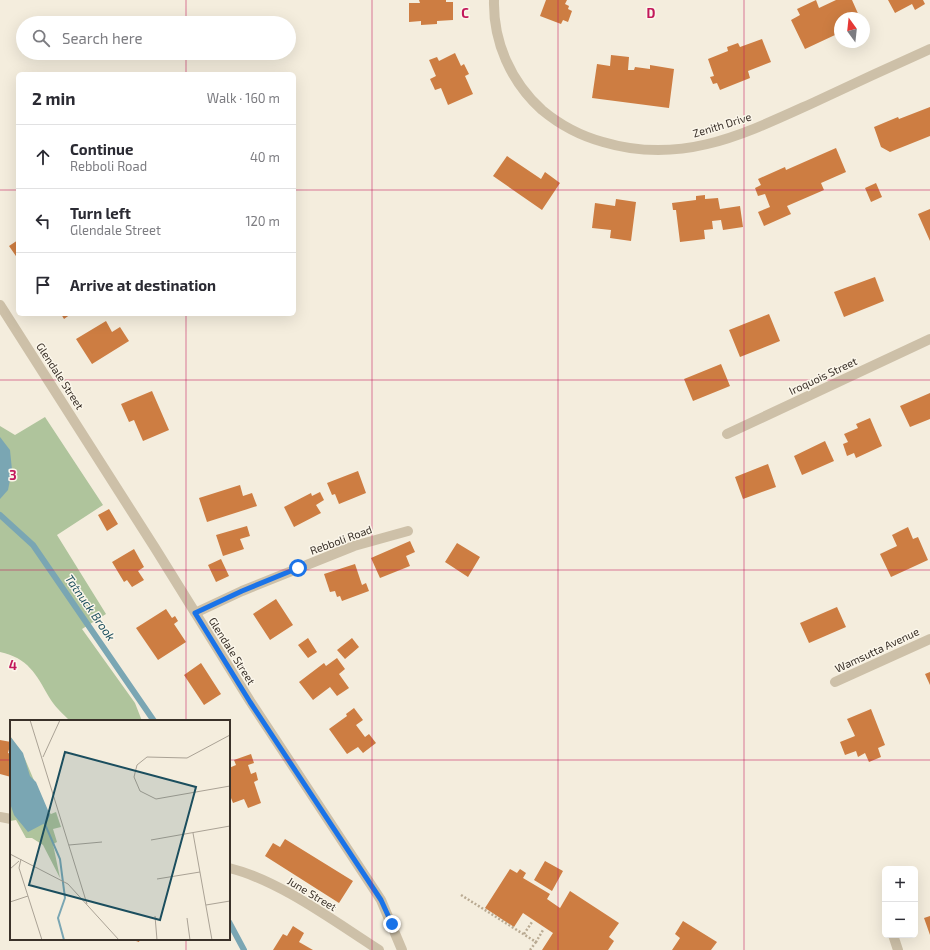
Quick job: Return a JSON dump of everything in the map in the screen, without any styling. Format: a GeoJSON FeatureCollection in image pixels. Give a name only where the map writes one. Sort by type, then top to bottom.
{"type":"FeatureCollection","features":[{"type":"Feature","properties":{"kind":"street","name":"Zenith Drive"},"geometry":{"type":"LineString","coordinates":[[494,0],[496,28],[506,62],[521,87],[537,105],[564,126],[580,134],[616,146],[639,150],[665,151],[689,148],[710,144],[733,137],[768,123],[930,49]]}},
{"type":"Feature","properties":{"kind":"street","name":"Glendale Street"},"geometry":{"type":"LineString","coordinates":[[0,305],[250,702],[381,900],[402,950]]}},
{"type":"Feature","properties":{"kind":"street","name":"Iroquois Street"},"geometry":{"type":"LineString","coordinates":[[727,434],[930,339]]}},
{"type":"Feature","properties":{"kind":"street","name":"Rebboli Road"},"geometry":{"type":"LineString","coordinates":[[195,613],[242,591],[354,546],[408,531]]}},
{"type":"Feature","properties":{"kind":"street","name":"Wamsutta Avenue"},"geometry":{"type":"LineString","coordinates":[[835,682],[930,639]]}},
{"type":"Feature","properties":{"kind":"street"},"geometry":{"type":"LineString","coordinates":[[0,817],[10,820]]}},
{"type":"Feature","properties":{"kind":"street","name":"June Street"},"geometry":{"type":"LineString","coordinates":[[234,869],[267,882],[294,896],[379,950]]}},
{"type":"Feature","properties":{"kind":"street"},"geometry":{"type":"LineString","coordinates":[[894,938],[898,950]]}},
{"type":"Feature","properties":{"kind":"path"},"geometry":{"type":"LineString","coordinates":[[461,895],[536,942]]}},
{"type":"Feature","properties":{"kind":"path"},"geometry":{"type":"LineString","coordinates":[[524,934],[532,922]]}},
{"type":"Feature","properties":{"kind":"path"},"geometry":{"type":"LineString","coordinates":[[530,950],[543,930]]}},
{"type":"Feature","properties":{"kind":"green space"},"geometry":{"type":"Polygon","coordinates":[[[45,417],[103,505],[57,535],[106,614],[82,629],[135,703],[142,720],[69,720],[53,704],[40,681],[30,668],[18,658],[0,652],[0,426],[15,435],[45,417]]]}},
{"type":"Feature","properties":{"kind":"water"},"geometry":{"type":"Polygon","coordinates":[[[0,437],[10,450],[12,470],[8,490],[0,499],[0,437]]]}},
{"type":"Feature","properties":{"kind":"building"},"geometry":{"type":"Polygon","coordinates":[[[419,0],[446,0],[446,2],[453,2],[453,20],[437,21],[437,24],[421,25],[421,21],[409,22],[409,3],[420,3],[419,0]]]}},
{"type":"Feature","properties":{"kind":"building"},"geometry":{"type":"Polygon","coordinates":[[[546,0],[567,0],[565,4],[569,6],[568,9],[572,11],[568,22],[563,20],[561,24],[540,16],[546,0]]]}},
{"type":"Feature","properties":{"kind":"building"},"geometry":{"type":"Polygon","coordinates":[[[816,0],[819,8],[836,0],[852,0],[857,12],[834,12],[834,35],[805,49],[791,20],[800,15],[797,9],[816,0]]]}},
{"type":"Feature","properties":{"kind":"building"},"geometry":{"type":"Polygon","coordinates":[[[888,0],[923,0],[925,4],[915,10],[912,4],[895,13],[888,0]]]}},
{"type":"Feature","properties":{"kind":"building"},"geometry":{"type":"Polygon","coordinates":[[[762,39],[771,62],[748,71],[750,78],[720,90],[717,83],[713,84],[710,77],[714,76],[708,59],[728,51],[727,47],[738,43],[740,47],[762,39]]]}},
{"type":"Feature","properties":{"kind":"building"},"geometry":{"type":"Polygon","coordinates":[[[455,53],[461,66],[464,64],[469,74],[465,76],[473,94],[448,105],[441,88],[435,90],[430,79],[436,76],[429,60],[437,57],[439,61],[455,53]]]}},
{"type":"Feature","properties":{"kind":"building"},"geometry":{"type":"Polygon","coordinates":[[[611,55],[629,57],[628,70],[634,70],[635,67],[650,69],[650,65],[674,69],[669,108],[592,98],[597,64],[610,66],[611,55]]]}},
{"type":"Feature","properties":{"kind":"building"},"geometry":{"type":"Polygon","coordinates":[[[930,107],[930,136],[890,152],[881,147],[874,127],[898,117],[899,119],[930,107]]]}},
{"type":"Feature","properties":{"kind":"building"},"geometry":{"type":"Polygon","coordinates":[[[836,148],[846,172],[821,183],[824,190],[787,206],[791,214],[764,226],[758,212],[770,207],[765,194],[758,196],[755,188],[761,185],[758,179],[785,167],[786,170],[836,148]]]}},
{"type":"Feature","properties":{"kind":"building"},"geometry":{"type":"Polygon","coordinates":[[[507,156],[541,179],[545,172],[560,183],[542,210],[493,176],[507,156]]]}},
{"type":"Feature","properties":{"kind":"building"},"geometry":{"type":"Polygon","coordinates":[[[876,183],[882,197],[871,202],[865,188],[876,183]]]}},
{"type":"Feature","properties":{"kind":"building"},"geometry":{"type":"Polygon","coordinates":[[[705,195],[705,199],[718,198],[720,209],[740,206],[743,227],[723,230],[721,220],[712,221],[713,229],[704,230],[705,239],[680,242],[676,210],[673,210],[672,203],[696,200],[696,196],[705,195]]]}},
{"type":"Feature","properties":{"kind":"building"},"geometry":{"type":"Polygon","coordinates":[[[616,199],[636,202],[631,241],[610,238],[611,230],[592,228],[595,203],[615,206],[616,199]]]}},
{"type":"Feature","properties":{"kind":"building"},"geometry":{"type":"Polygon","coordinates":[[[930,209],[930,241],[918,214],[930,209]]]}},
{"type":"Feature","properties":{"kind":"building"},"geometry":{"type":"Polygon","coordinates":[[[16,241],[16,256],[9,246],[16,241]]]}},
{"type":"Feature","properties":{"kind":"building"},"geometry":{"type":"Polygon","coordinates":[[[875,277],[884,301],[844,317],[834,292],[875,277]]]}},
{"type":"Feature","properties":{"kind":"building"},"geometry":{"type":"Polygon","coordinates":[[[769,314],[780,341],[740,357],[729,330],[769,314]]]}},
{"type":"Feature","properties":{"kind":"building"},"geometry":{"type":"Polygon","coordinates":[[[106,321],[112,332],[120,327],[129,341],[92,364],[76,339],[106,321]]]}},
{"type":"Feature","properties":{"kind":"building"},"geometry":{"type":"Polygon","coordinates":[[[721,364],[730,386],[693,401],[684,379],[721,364]]]}},
{"type":"Feature","properties":{"kind":"building"},"geometry":{"type":"Polygon","coordinates":[[[152,391],[169,430],[143,441],[134,420],[129,422],[121,404],[152,391]]]}},
{"type":"Feature","properties":{"kind":"building"},"geometry":{"type":"Polygon","coordinates":[[[930,393],[930,419],[910,427],[900,406],[930,393]]]}},
{"type":"Feature","properties":{"kind":"building"},"geometry":{"type":"Polygon","coordinates":[[[870,418],[882,446],[856,458],[854,453],[847,456],[843,444],[848,442],[844,434],[858,428],[856,424],[870,418]]]}},
{"type":"Feature","properties":{"kind":"building"},"geometry":{"type":"Polygon","coordinates":[[[825,441],[834,461],[802,475],[794,456],[825,441]]]}},
{"type":"Feature","properties":{"kind":"building"},"geometry":{"type":"Polygon","coordinates":[[[768,464],[776,487],[743,499],[735,477],[768,464]]]}},
{"type":"Feature","properties":{"kind":"building"},"geometry":{"type":"Polygon","coordinates":[[[358,471],[366,493],[339,504],[335,494],[332,495],[327,483],[358,471]]]}},
{"type":"Feature","properties":{"kind":"building"},"geometry":{"type":"Polygon","coordinates":[[[240,485],[243,496],[252,493],[257,506],[207,522],[199,498],[240,485]]]}},
{"type":"Feature","properties":{"kind":"building"},"geometry":{"type":"Polygon","coordinates":[[[320,492],[324,500],[316,505],[321,513],[294,527],[284,507],[311,493],[312,496],[320,492]]]}},
{"type":"Feature","properties":{"kind":"building"},"geometry":{"type":"Polygon","coordinates":[[[109,509],[118,524],[107,531],[98,515],[109,509]]]}},
{"type":"Feature","properties":{"kind":"building"},"geometry":{"type":"Polygon","coordinates":[[[247,526],[250,536],[240,539],[244,549],[223,556],[216,535],[247,526]]]}},
{"type":"Feature","properties":{"kind":"building"},"geometry":{"type":"Polygon","coordinates":[[[908,527],[913,539],[918,537],[928,560],[891,577],[880,554],[897,546],[892,535],[908,527]]]}},
{"type":"Feature","properties":{"kind":"building"},"geometry":{"type":"Polygon","coordinates":[[[410,541],[415,552],[406,556],[410,566],[380,578],[371,558],[410,541]]]}},
{"type":"Feature","properties":{"kind":"building"},"geometry":{"type":"Polygon","coordinates":[[[457,543],[480,557],[468,577],[445,562],[457,543]]]}},
{"type":"Feature","properties":{"kind":"building"},"geometry":{"type":"Polygon","coordinates":[[[134,549],[144,567],[138,571],[144,580],[132,587],[127,580],[124,582],[112,562],[134,549]]]}},
{"type":"Feature","properties":{"kind":"building"},"geometry":{"type":"Polygon","coordinates":[[[221,559],[229,576],[216,582],[208,565],[221,559]]]}},
{"type":"Feature","properties":{"kind":"building"},"geometry":{"type":"Polygon","coordinates":[[[355,564],[362,585],[366,583],[369,591],[342,601],[340,596],[337,597],[335,591],[330,592],[324,574],[355,564]]]}},
{"type":"Feature","properties":{"kind":"building"},"geometry":{"type":"Polygon","coordinates":[[[276,599],[293,625],[270,640],[253,614],[276,599]]]}},
{"type":"Feature","properties":{"kind":"building"},"geometry":{"type":"Polygon","coordinates":[[[837,607],[846,627],[809,643],[800,623],[837,607]]]}},
{"type":"Feature","properties":{"kind":"building"},"geometry":{"type":"Polygon","coordinates":[[[166,609],[172,618],[175,616],[178,621],[174,624],[186,642],[158,660],[136,628],[166,609]]]}},
{"type":"Feature","properties":{"kind":"building"},"geometry":{"type":"Polygon","coordinates":[[[308,638],[317,652],[308,658],[298,645],[308,638]]]}},
{"type":"Feature","properties":{"kind":"building"},"geometry":{"type":"Polygon","coordinates":[[[352,638],[359,647],[345,659],[337,650],[352,638]]]}},
{"type":"Feature","properties":{"kind":"building"},"geometry":{"type":"Polygon","coordinates":[[[337,658],[345,669],[339,674],[349,688],[337,696],[330,687],[313,700],[299,682],[324,663],[326,666],[337,658]]]}},
{"type":"Feature","properties":{"kind":"building"},"geometry":{"type":"Polygon","coordinates":[[[201,663],[221,694],[204,705],[184,675],[201,663]]]}},
{"type":"Feature","properties":{"kind":"building"},"geometry":{"type":"Polygon","coordinates":[[[930,672],[930,685],[925,674],[930,672]]]}},
{"type":"Feature","properties":{"kind":"building"},"geometry":{"type":"Polygon","coordinates":[[[354,708],[363,720],[356,725],[365,737],[369,734],[376,743],[363,753],[358,747],[347,754],[329,729],[347,716],[346,714],[354,708]]]}},
{"type":"Feature","properties":{"kind":"building"},"geometry":{"type":"Polygon","coordinates":[[[871,709],[885,745],[878,748],[881,757],[869,762],[865,753],[858,757],[856,751],[845,755],[840,742],[855,736],[847,719],[871,709]]]}},
{"type":"Feature","properties":{"kind":"building"},"geometry":{"type":"Polygon","coordinates":[[[0,740],[10,742],[8,753],[10,754],[10,777],[0,774],[0,740]]]}},
{"type":"Feature","properties":{"kind":"building"},"geometry":{"type":"Polygon","coordinates":[[[251,754],[254,763],[248,765],[251,774],[256,772],[258,780],[254,782],[261,803],[248,808],[244,799],[233,803],[230,796],[230,768],[236,765],[234,760],[251,754]]]}},
{"type":"Feature","properties":{"kind":"building"},"geometry":{"type":"Polygon","coordinates":[[[285,839],[353,881],[339,903],[265,856],[273,843],[280,847],[285,839]]]}},
{"type":"Feature","properties":{"kind":"building"},"geometry":{"type":"Polygon","coordinates":[[[545,861],[563,871],[552,891],[534,880],[545,861]]]}},
{"type":"Feature","properties":{"kind":"building"},"geometry":{"type":"Polygon","coordinates":[[[510,869],[517,873],[520,869],[526,873],[523,878],[550,894],[547,899],[560,908],[570,891],[619,923],[609,937],[614,941],[608,950],[542,950],[553,933],[523,913],[514,927],[485,908],[510,869]]]}},
{"type":"Feature","properties":{"kind":"building"},"geometry":{"type":"Polygon","coordinates":[[[930,916],[930,935],[924,918],[930,916]]]}},
{"type":"Feature","properties":{"kind":"building"},"geometry":{"type":"Polygon","coordinates":[[[683,921],[717,942],[711,950],[672,950],[680,938],[675,934],[683,921]]]}},
{"type":"Feature","properties":{"kind":"building"},"geometry":{"type":"Polygon","coordinates":[[[293,926],[304,933],[299,942],[313,950],[273,950],[283,934],[287,936],[293,926]]]}},
{"type":"Feature","properties":{"kind":"waterway","name":"Tatnuck Brook"},"geometry":{"type":"LineString","coordinates":[[0,515],[33,545],[153,720]]}},
{"type":"Feature","properties":{"kind":"waterway","name":"Tatnuck Brook"},"geometry":{"type":"LineString","coordinates":[[230,924],[244,950]]}},
{"type":"Feature","properties":{"kind":"route"},"geometry":{"type":"LineString","coordinates":[[298,568],[242,591],[195,613],[250,702],[381,900],[392,924]]}}]}
